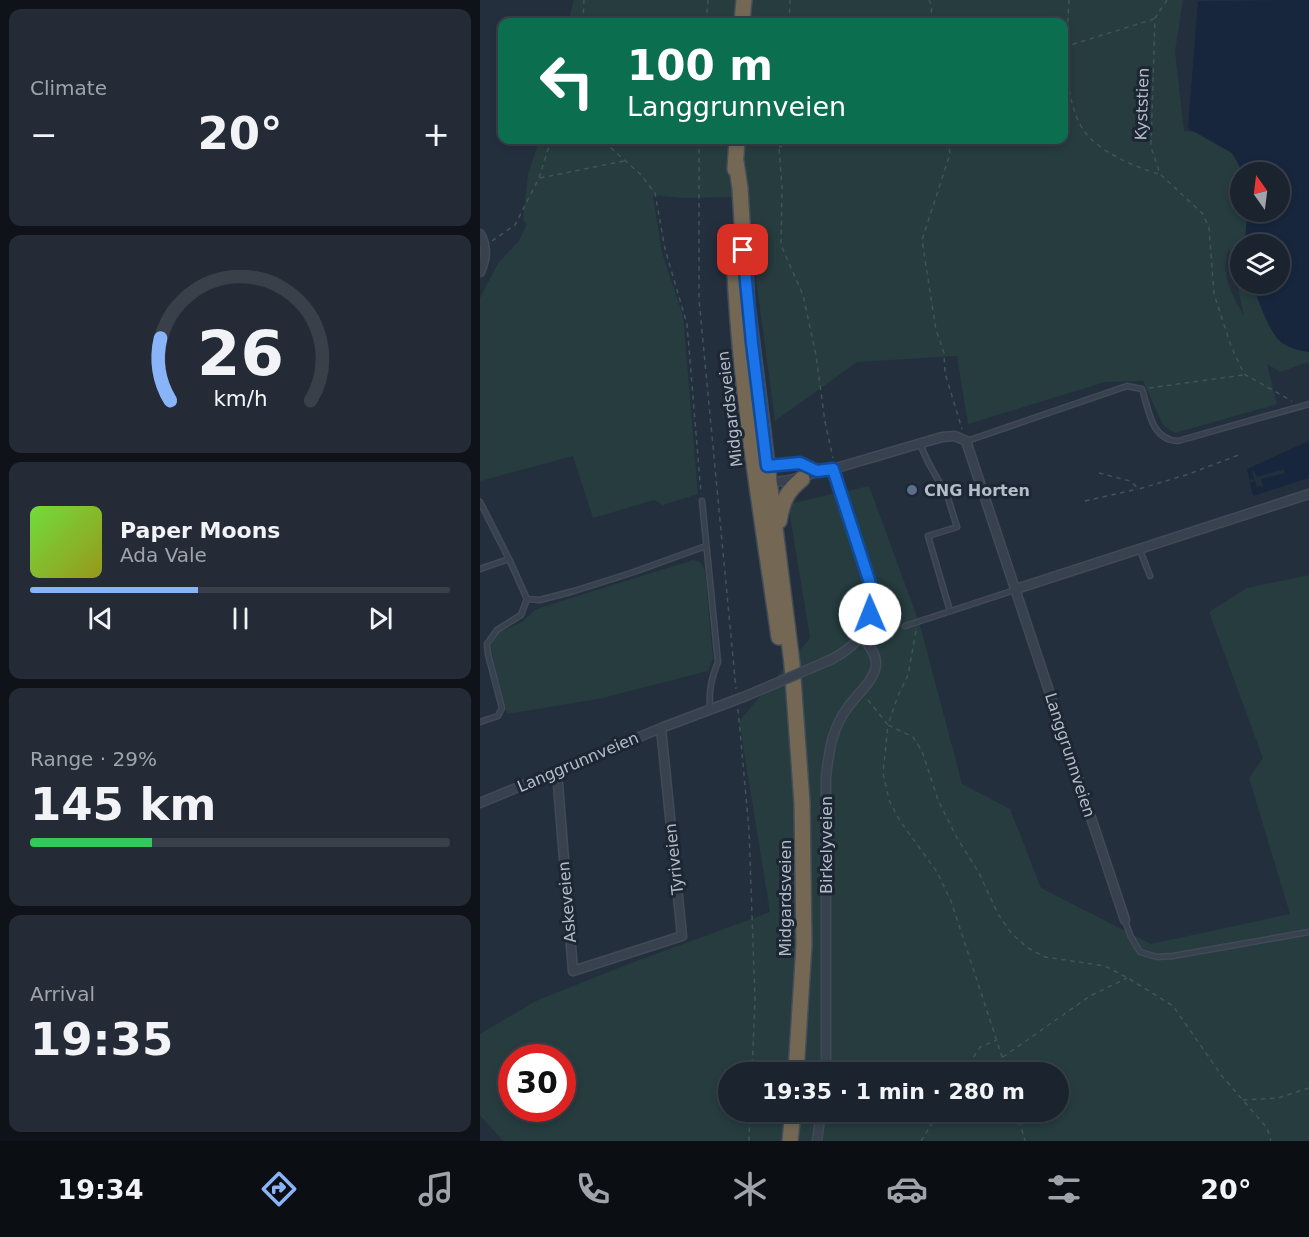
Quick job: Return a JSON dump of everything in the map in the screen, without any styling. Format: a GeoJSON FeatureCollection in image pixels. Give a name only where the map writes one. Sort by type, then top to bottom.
{"type":"FeatureCollection","features":[{"type":"Feature","properties":{"kind":"highway"},"geometry":{"type":"LineString","coordinates":[[742,18],[744,0]]}},
{"type":"Feature","properties":{"kind":"highway","name":"Midgardsveien"},"geometry":{"type":"LineString","coordinates":[[737,144],[733,188],[737,309],[777,539],[792,664],[802,803],[804,908],[801,1011],[797,1062]]}},
{"type":"Feature","properties":{"kind":"highway","name":"Midgardsveien"},"geometry":{"type":"LineString","coordinates":[[764,474],[783,668],[795,723]]}},
{"type":"Feature","properties":{"kind":"highway"},"geometry":{"type":"LineString","coordinates":[[777,539],[783,499],[802,479]]}},
{"type":"Feature","properties":{"kind":"highway"},"geometry":{"type":"LineString","coordinates":[[790,1141],[792,1122]]}},
{"type":"Feature","properties":{"kind":"street"},"geometry":{"type":"LineString","coordinates":[[480,234],[486,245],[480,272]]}},
{"type":"Feature","properties":{"kind":"street"},"geometry":{"type":"LineString","coordinates":[[764,474],[802,479],[817,471],[833,469],[942,437],[956,436],[966,441]]}},
{"type":"Feature","properties":{"kind":"street","name":"Langgrunnveien"},"geometry":{"type":"LineString","coordinates":[[966,441],[1125,920]]}},
{"type":"Feature","properties":{"kind":"street"},"geometry":{"type":"LineString","coordinates":[[764,474],[800,463],[817,471]]}},
{"type":"Feature","properties":{"kind":"street"},"geometry":{"type":"LineString","coordinates":[[833,469],[869,580],[872,598],[870,614],[862,636]]}},
{"type":"Feature","properties":{"kind":"street"},"geometry":{"type":"LineString","coordinates":[[1016,589],[1309,494]]}},
{"type":"Feature","properties":{"kind":"street","name":"Langgrunnveien"},"geometry":{"type":"LineString","coordinates":[[480,803],[661,728],[737,700],[830,660],[847,651],[862,636]]}},
{"type":"Feature","properties":{"kind":"street","name":"Birkelyveien"},"geometry":{"type":"LineString","coordinates":[[826,1062],[826,777],[829,747],[836,727],[872,675],[876,664],[874,654],[862,636]]}},
{"type":"Feature","properties":{"kind":"street","name":"Tyriveien"},"geometry":{"type":"LineString","coordinates":[[631,953],[682,936],[661,728]]}},
{"type":"Feature","properties":{"kind":"street","name":"Askeveien"},"geometry":{"type":"LineString","coordinates":[[557,772],[573,971],[631,953]]}},
{"type":"Feature","properties":{"kind":"street"},"geometry":{"type":"LineString","coordinates":[[817,1141],[820,1122]]}},
{"type":"Feature","properties":{"kind":"lane"},"geometry":{"type":"LineString","coordinates":[[966,441],[1127,386],[1142,389],[1155,428],[1160,436],[1168,441],[1178,441],[1309,404]]}},
{"type":"Feature","properties":{"kind":"lane"},"geometry":{"type":"LineString","coordinates":[[920,444],[948,498],[957,527],[928,536],[950,611]]}},
{"type":"Feature","properties":{"kind":"lane"},"geometry":{"type":"LineString","coordinates":[[702,501],[718,663],[709,690],[710,709]]}},
{"type":"Feature","properties":{"kind":"lane"},"geometry":{"type":"LineString","coordinates":[[480,502],[527,599],[521,615],[497,630],[487,644],[502,708],[498,716],[480,722]]}},
{"type":"Feature","properties":{"kind":"lane"},"geometry":{"type":"LineString","coordinates":[[527,599],[540,600],[574,591],[706,546]]}},
{"type":"Feature","properties":{"kind":"lane"},"geometry":{"type":"LineString","coordinates":[[1140,549],[1150,576]]}},
{"type":"Feature","properties":{"kind":"lane"},"geometry":{"type":"LineString","coordinates":[[480,569],[509,559]]}},
{"type":"Feature","properties":{"kind":"lane"},"geometry":{"type":"LineString","coordinates":[[904,626],[1016,589]]}},
{"type":"Feature","properties":{"kind":"lane"},"geometry":{"type":"LineString","coordinates":[[1125,920],[1131,938],[1140,952],[1157,957],[1309,932]]}},
{"type":"Feature","properties":{"kind":"path"},"geometry":{"type":"LineString","coordinates":[[583,18],[584,0]]}},
{"type":"Feature","properties":{"kind":"path"},"geometry":{"type":"LineString","coordinates":[[706,18],[708,0]]}},
{"type":"Feature","properties":{"kind":"path"},"geometry":{"type":"LineString","coordinates":[[789,18],[790,0]]}},
{"type":"Feature","properties":{"kind":"path"},"geometry":{"type":"LineString","coordinates":[[929,0],[932,6],[930,18]]}},
{"type":"Feature","properties":{"kind":"path"},"geometry":{"type":"LineString","coordinates":[[1068,23],[1069,0]]}},
{"type":"Feature","properties":{"kind":"path"},"geometry":{"type":"LineString","coordinates":[[1068,46],[1155,18],[1167,0]]}},
{"type":"Feature","properties":{"kind":"path","name":"Kyststien"},"geometry":{"type":"LineString","coordinates":[[1155,18],[1150,147],[1160,174],[1203,214],[1209,228],[1214,294],[1231,346],[1244,374]]}},
{"type":"Feature","properties":{"kind":"path"},"geometry":{"type":"LineString","coordinates":[[1068,59],[1071,98],[1084,130],[1093,141],[1136,167],[1160,174]]}},
{"type":"Feature","properties":{"kind":"path"},"geometry":{"type":"LineString","coordinates":[[486,245],[515,225],[539,178],[550,144]]}},
{"type":"Feature","properties":{"kind":"path"},"geometry":{"type":"LineString","coordinates":[[608,144],[640,174],[655,193],[665,249],[687,324],[702,501]]}},
{"type":"Feature","properties":{"kind":"path"},"geometry":{"type":"LineString","coordinates":[[699,144],[699,299],[750,841],[755,1000],[752,1062]]}},
{"type":"Feature","properties":{"kind":"path"},"geometry":{"type":"LineString","coordinates":[[779,144],[782,187],[781,245],[803,295],[816,355],[825,422],[833,455],[833,469]]}},
{"type":"Feature","properties":{"kind":"path"},"geometry":{"type":"LineString","coordinates":[[779,147],[786,144]]}},
{"type":"Feature","properties":{"kind":"path"},"geometry":{"type":"LineString","coordinates":[[949,144],[950,154],[922,240],[936,330],[944,353],[945,373],[966,441]]}},
{"type":"Feature","properties":{"kind":"path"},"geometry":{"type":"LineString","coordinates":[[539,178],[626,161]]}},
{"type":"Feature","properties":{"kind":"path"},"geometry":{"type":"LineString","coordinates":[[1142,389],[1244,374],[1299,406]]}},
{"type":"Feature","properties":{"kind":"path"},"geometry":{"type":"LineString","coordinates":[[1085,501],[1139,489],[1241,454]]}},
{"type":"Feature","properties":{"kind":"path"},"geometry":{"type":"LineString","coordinates":[[1099,473],[1130,481],[1139,489]]}},
{"type":"Feature","properties":{"kind":"path"},"geometry":{"type":"LineString","coordinates":[[918,621],[908,675],[888,725],[883,772],[889,800],[937,873],[951,901],[1004,1062]]}},
{"type":"Feature","properties":{"kind":"path"},"geometry":{"type":"LineString","coordinates":[[861,692],[888,725],[913,737],[922,751],[938,800],[957,838],[979,873],[998,914],[1012,934],[1028,948],[1045,957],[1105,966],[1173,1006],[1222,1076],[1267,1128],[1271,1141]]}},
{"type":"Feature","properties":{"kind":"path"},"geometry":{"type":"LineString","coordinates":[[1003,1057],[1090,996],[1128,978]]}},
{"type":"Feature","properties":{"kind":"path"},"geometry":{"type":"LineString","coordinates":[[970,1062],[980,1047],[997,1040]]}},
{"type":"Feature","properties":{"kind":"path"},"geometry":{"type":"LineString","coordinates":[[1242,1100],[1278,1098],[1309,1088]]}},
{"type":"Feature","properties":{"kind":"path"},"geometry":{"type":"LineString","coordinates":[[749,1141],[750,1122]]}},
{"type":"Feature","properties":{"kind":"path"},"geometry":{"type":"LineString","coordinates":[[921,1141],[933,1122]]}},
{"type":"Feature","properties":{"kind":"path"},"geometry":{"type":"LineString","coordinates":[[1020,1122],[1025,1141]]}},
{"type":"Feature","properties":{"kind":"green space"},"geometry":{"type":"Polygon","coordinates":[[[574,0],[1183,0],[1175,51],[1184,131],[1195,132],[1232,153],[1237,162],[1230,162],[1230,222],[1246,222],[1246,234],[1230,234],[1230,253],[1229,248],[1225,266],[1230,294],[1244,316],[1239,294],[1256,294],[1275,336],[1289,347],[1309,352],[1309,362],[1280,372],[1267,364],[1277,404],[1175,433],[1163,425],[1143,381],[1105,382],[968,424],[957,356],[857,362],[775,421],[745,197],[681,198],[653,195],[662,253],[683,316],[698,494],[663,505],[654,500],[593,518],[573,456],[480,481],[480,298],[498,263],[519,241],[527,224],[523,220],[528,175],[538,144],[1068,144],[1068,18],[569,18],[574,0]]]}},
{"type":"Feature","properties":{"kind":"green space"},"geometry":{"type":"Polygon","coordinates":[[[869,486],[920,625],[962,784],[1010,809],[1041,888],[1151,944],[1290,914],[1249,778],[1263,758],[1209,612],[1247,588],[1309,575],[1309,1141],[503,1141],[480,1115],[480,1034],[536,1001],[770,912],[739,721],[810,638],[788,504],[869,486]]]}},
{"type":"Feature","properties":{"kind":"green space"},"geometry":{"type":"Polygon","coordinates":[[[693,560],[700,562],[705,570],[713,659],[708,671],[603,698],[507,714],[491,650],[498,633],[522,622],[535,610],[693,560]]]}},
{"type":"Feature","properties":{"kind":"water"},"geometry":{"type":"Polygon","coordinates":[[[1309,0],[1309,352],[1289,347],[1275,336],[1256,294],[1290,294],[1290,234],[1246,234],[1246,222],[1290,222],[1290,162],[1237,162],[1232,153],[1188,128],[1198,1],[1309,0]]]}},
{"type":"Feature","properties":{"kind":"water"},"geometry":{"type":"Polygon","coordinates":[[[1309,441],[1309,478],[1253,496],[1247,469],[1309,441]]]}},
{"type":"Feature","properties":{"kind":"pier"},"geometry":{"type":"Polygon","coordinates":[[[1284,469],[1285,473],[1261,479],[1263,486],[1257,487],[1255,481],[1247,483],[1246,481],[1254,479],[1252,471],[1257,477],[1284,469]]]}},
{"type":"Feature","properties":{"kind":"place","name":"CNG Horten"},"geometry":{"type":"Point","coordinates":[912,490]}},
{"type":"Feature","properties":{"kind":"route"},"geometry":{"type":"LineString","coordinates":[[743,250],[767,466],[800,463],[817,471],[833,469],[869,580],[872,598],[870,614]]}}]}
